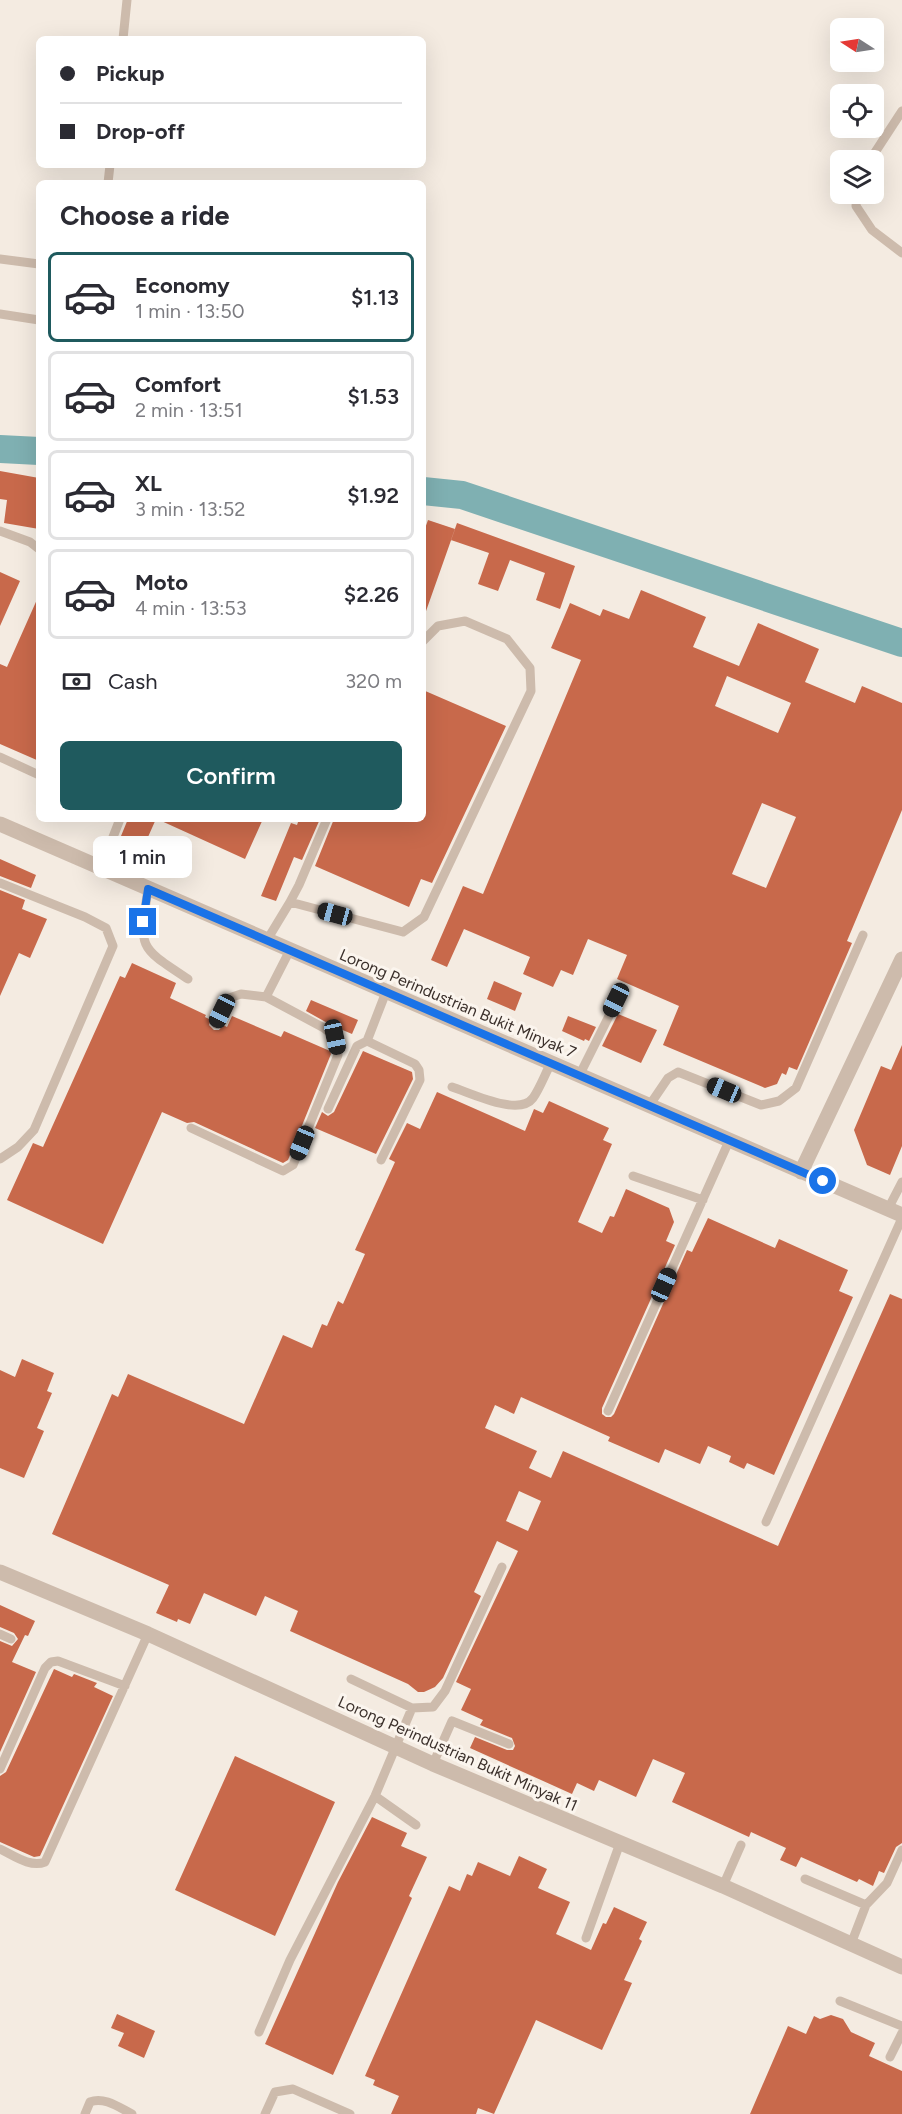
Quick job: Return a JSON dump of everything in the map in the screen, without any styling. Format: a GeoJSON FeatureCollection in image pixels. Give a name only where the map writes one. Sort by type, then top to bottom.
{"type":"FeatureCollection","features":[{"type":"Feature","properties":{"kind":"street","name":"Lorong Perindustrian Bukit Minyak 7"},"geometry":{"type":"LineString","coordinates":[[0,824],[897,1214]]}},
{"type":"Feature","properties":{"kind":"street"},"geometry":{"type":"LineString","coordinates":[[801,1172],[902,959]]}},
{"type":"Feature","properties":{"kind":"street","name":"Lorong Perindustrian Bukit Minyak 11"},"geometry":{"type":"LineString","coordinates":[[0,1572],[148,1634],[433,1764],[723,1886],[902,1967]]}},
{"type":"Feature","properties":{"kind":"lane"},"geometry":{"type":"LineString","coordinates":[[123,36],[127,0]]}},
{"type":"Feature","properties":{"kind":"lane"},"geometry":{"type":"LineString","coordinates":[[877,150],[902,111]]}},
{"type":"Feature","properties":{"kind":"lane"},"geometry":{"type":"LineString","coordinates":[[856,204],[872,230],[902,253]]}},
{"type":"Feature","properties":{"kind":"lane"},"geometry":{"type":"LineString","coordinates":[[0,259],[36,264]]}},
{"type":"Feature","properties":{"kind":"lane"},"geometry":{"type":"LineString","coordinates":[[0,314],[36,320]]}},
{"type":"Feature","properties":{"kind":"lane"},"geometry":{"type":"LineString","coordinates":[[0,531],[30,542],[36,547]]}},
{"type":"Feature","properties":{"kind":"lane"},"geometry":{"type":"LineString","coordinates":[[290,902],[404,932],[424,917],[531,691],[530,668],[507,639],[465,621],[438,626],[426,638]]}},
{"type":"Feature","properties":{"kind":"lane"},"geometry":{"type":"LineString","coordinates":[[0,757],[36,774]]}},
{"type":"Feature","properties":{"kind":"lane"},"geometry":{"type":"LineString","coordinates":[[101,868],[119,822]]}},
{"type":"Feature","properties":{"kind":"lane"},"geometry":{"type":"LineString","coordinates":[[267,940],[299,885],[326,822]]}},
{"type":"Feature","properties":{"kind":"lane"},"geometry":{"type":"LineString","coordinates":[[0,883],[85,917],[106,928],[113,946],[34,1130],[18,1147],[0,1159]]}},
{"type":"Feature","properties":{"kind":"lane"},"geometry":{"type":"LineString","coordinates":[[148,889],[143,939],[151,954],[188,979]]}},
{"type":"Feature","properties":{"kind":"lane"},"geometry":{"type":"LineString","coordinates":[[649,1106],[668,1077],[678,1072],[761,1105],[779,1101],[796,1088],[862,935]]}},
{"type":"Feature","properties":{"kind":"lane"},"geometry":{"type":"LineString","coordinates":[[266,997],[290,950]]}},
{"type":"Feature","properties":{"kind":"lane"},"geometry":{"type":"LineString","coordinates":[[328,1109],[357,1046],[367,1041],[386,992]]}},
{"type":"Feature","properties":{"kind":"lane"},"geometry":{"type":"LineString","coordinates":[[191,1128],[283,1171],[293,1166],[338,1055],[335,1037],[324,1028],[266,997],[241,994],[229,998],[216,1024]]}},
{"type":"Feature","properties":{"kind":"lane"},"geometry":{"type":"LineString","coordinates":[[579,1076],[616,1000]]}},
{"type":"Feature","properties":{"kind":"lane"},"geometry":{"type":"LineString","coordinates":[[367,1041],[415,1064],[419,1070],[420,1080],[381,1160]]}},
{"type":"Feature","properties":{"kind":"lane"},"geometry":{"type":"LineString","coordinates":[[452,1086],[509,1106],[523,1105],[532,1099],[551,1063]]}},
{"type":"Feature","properties":{"kind":"lane"},"geometry":{"type":"LineString","coordinates":[[608,1411],[729,1141]]}},
{"type":"Feature","properties":{"kind":"lane"},"geometry":{"type":"LineString","coordinates":[[633,1176],[703,1200]]}},
{"type":"Feature","properties":{"kind":"lane"},"geometry":{"type":"LineString","coordinates":[[766,1522],[897,1214],[902,1182]]}},
{"type":"Feature","properties":{"kind":"lane"},"geometry":{"type":"LineString","coordinates":[[351,1679],[412,1708],[433,1707],[445,1691],[502,1567]]}},
{"type":"Feature","properties":{"kind":"lane"},"geometry":{"type":"LineString","coordinates":[[0,1634],[11,1639]]}},
{"type":"Feature","properties":{"kind":"lane"},"geometry":{"type":"LineString","coordinates":[[0,1849],[32,1864],[45,1862],[148,1634]]}},
{"type":"Feature","properties":{"kind":"lane"},"geometry":{"type":"LineString","coordinates":[[0,1768],[45,1668],[51,1662],[58,1661],[125,1686]]}},
{"type":"Feature","properties":{"kind":"lane"},"geometry":{"type":"LineString","coordinates":[[259,2032],[290,1959],[375,1796],[412,1708]]}},
{"type":"Feature","properties":{"kind":"lane"},"geometry":{"type":"LineString","coordinates":[[433,1764],[452,1721],[509,1744]]}},
{"type":"Feature","properties":{"kind":"lane"},"geometry":{"type":"LineString","coordinates":[[375,1796],[416,1825]]}},
{"type":"Feature","properties":{"kind":"lane"},"geometry":{"type":"LineString","coordinates":[[586,1938],[620,1843]]}},
{"type":"Feature","properties":{"kind":"lane"},"geometry":{"type":"LineString","coordinates":[[723,1886],[741,1845]]}},
{"type":"Feature","properties":{"kind":"lane"},"geometry":{"type":"LineString","coordinates":[[851,1944],[866,1905],[887,1883],[902,1850]]}},
{"type":"Feature","properties":{"kind":"lane"},"geometry":{"type":"LineString","coordinates":[[805,1879],[866,1905]]}},
{"type":"Feature","properties":{"kind":"lane"},"geometry":{"type":"LineString","coordinates":[[840,2001],[902,2026]]}},
{"type":"Feature","properties":{"kind":"lane"},"geometry":{"type":"LineString","coordinates":[[890,2057],[902,2033]]}},
{"type":"Feature","properties":{"kind":"lane"},"geometry":{"type":"LineString","coordinates":[[265,2114],[275,2092],[293,2089],[350,2114]]}},
{"type":"Feature","properties":{"kind":"lane"},"geometry":{"type":"LineString","coordinates":[[85,2114],[90,2102],[96,2100],[105,2101],[132,2114]]}},
{"type":"Feature","properties":{"kind":"building"},"geometry":{"type":"Polygon","coordinates":[[[0,471],[36,477],[36,528],[4,523],[7,500],[0,499],[0,471]]]}},
{"type":"Feature","properties":{"kind":"building"},"geometry":{"type":"Polygon","coordinates":[[[428,520],[455,529],[426,611],[426,526],[428,520]]]}},
{"type":"Feature","properties":{"kind":"building"},"geometry":{"type":"Polygon","coordinates":[[[457,523],[575,566],[560,609],[536,600],[545,573],[510,560],[498,591],[478,584],[489,553],[451,540],[457,523]]]}},
{"type":"Feature","properties":{"kind":"building"},"geometry":{"type":"Polygon","coordinates":[[[0,572],[20,581],[0,626],[0,572]]]}},
{"type":"Feature","properties":{"kind":"building"},"geometry":{"type":"Polygon","coordinates":[[[641,590],[706,617],[693,647],[739,666],[758,623],[819,649],[805,682],[855,703],[862,686],[902,703],[902,810],[847,941],[852,943],[797,1070],[789,1067],[786,1075],[782,1073],[777,1084],[765,1088],[663,1045],[679,1006],[617,979],[627,955],[588,939],[573,975],[561,970],[553,987],[523,974],[530,957],[464,929],[447,967],[431,960],[463,886],[483,894],[581,660],[551,648],[570,603],[600,616],[603,609],[629,619],[641,590]],[[727,676],[715,706],[778,733],[791,703],[727,676]],[[762,803],[732,874],[766,888],[796,817],[762,803]]]}},
{"type":"Feature","properties":{"kind":"building"},"geometry":{"type":"Polygon","coordinates":[[[36,602],[36,760],[0,744],[0,664],[7,667],[36,602]]]}},
{"type":"Feature","properties":{"kind":"building"},"geometry":{"type":"Polygon","coordinates":[[[426,691],[506,726],[432,883],[421,879],[409,907],[315,866],[333,822],[426,822],[426,691]]]}},
{"type":"Feature","properties":{"kind":"building"},"geometry":{"type":"Polygon","coordinates":[[[127,822],[155,822],[144,846],[121,836],[127,822]]]}},
{"type":"Feature","properties":{"kind":"building"},"geometry":{"type":"Polygon","coordinates":[[[164,822],[262,822],[245,859],[164,822]]]}},
{"type":"Feature","properties":{"kind":"building"},"geometry":{"type":"Polygon","coordinates":[[[298,822],[319,822],[302,860],[294,857],[276,901],[261,896],[291,823],[297,825],[298,822]]]}},
{"type":"Feature","properties":{"kind":"building"},"geometry":{"type":"Polygon","coordinates":[[[0,859],[36,875],[31,888],[0,876],[0,859]]]}},
{"type":"Feature","properties":{"kind":"building"},"geometry":{"type":"Polygon","coordinates":[[[0,890],[25,900],[22,909],[47,919],[30,958],[19,953],[0,996],[0,890]]]}},
{"type":"Feature","properties":{"kind":"building"},"geometry":{"type":"Polygon","coordinates":[[[132,963],[176,983],[170,998],[206,1015],[205,1017],[211,1020],[209,1025],[214,1030],[219,1030],[223,1025],[227,1027],[232,1016],[281,1037],[284,1031],[330,1051],[331,1054],[288,1160],[283,1163],[194,1122],[187,1123],[162,1112],[103,1244],[7,1200],[33,1143],[43,1147],[120,976],[125,978],[132,963]]]}},
{"type":"Feature","properties":{"kind":"building"},"geometry":{"type":"Polygon","coordinates":[[[494,981],[522,993],[515,1011],[487,999],[494,981]]]}},
{"type":"Feature","properties":{"kind":"building"},"geometry":{"type":"Polygon","coordinates":[[[311,1000],[358,1020],[352,1034],[306,1011],[311,1000]]]}},
{"type":"Feature","properties":{"kind":"building"},"geometry":{"type":"Polygon","coordinates":[[[618,1014],[657,1030],[641,1063],[602,1046],[618,1014]]]}},
{"type":"Feature","properties":{"kind":"building"},"geometry":{"type":"Polygon","coordinates":[[[568,1016],[596,1027],[589,1041],[562,1031],[568,1016]]]}},
{"type":"Feature","properties":{"kind":"building"},"geometry":{"type":"Polygon","coordinates":[[[902,1045],[902,1146],[890,1175],[867,1165],[854,1130],[881,1066],[891,1070],[902,1045]]]}},
{"type":"Feature","properties":{"kind":"building"},"geometry":{"type":"Polygon","coordinates":[[[363,1051],[412,1072],[413,1079],[376,1154],[315,1128],[322,1112],[328,1116],[334,1112],[363,1051]]]}},
{"type":"Feature","properties":{"kind":"building"},"geometry":{"type":"Polygon","coordinates":[[[437,1092],[525,1131],[534,1109],[543,1113],[549,1101],[609,1128],[603,1140],[612,1144],[578,1222],[602,1233],[610,1216],[614,1217],[626,1189],[669,1208],[674,1222],[666,1241],[675,1245],[602,1408],[602,1414],[606,1417],[614,1414],[687,1250],[692,1252],[708,1218],[775,1248],[779,1239],[848,1270],[839,1291],[853,1297],[774,1475],[747,1463],[744,1469],[729,1462],[731,1456],[708,1446],[700,1464],[665,1449],[659,1463],[608,1441],[610,1437],[521,1397],[514,1414],[495,1405],[485,1428],[537,1451],[529,1468],[551,1478],[563,1451],[778,1546],[890,1294],[902,1299],[902,1843],[896,1847],[884,1873],[879,1871],[873,1886],[859,1879],[857,1882],[801,1857],[796,1867],[780,1860],[786,1848],[751,1832],[749,1837],[672,1802],[685,1773],[653,1759],[636,1797],[599,1780],[594,1791],[577,1783],[572,1794],[470,1748],[475,1737],[507,1750],[513,1750],[515,1746],[512,1738],[480,1725],[483,1720],[461,1710],[471,1689],[456,1682],[518,1551],[497,1541],[474,1592],[481,1596],[443,1678],[435,1687],[418,1692],[408,1684],[290,1631],[298,1611],[265,1596],[256,1616],[204,1593],[190,1624],[178,1619],[177,1622],[156,1613],[169,1585],[52,1534],[112,1394],[118,1397],[128,1374],[244,1424],[283,1335],[312,1348],[322,1324],[327,1326],[338,1301],[343,1304],[365,1254],[355,1250],[395,1162],[389,1159],[407,1123],[420,1129],[437,1092]],[[519,1491],[506,1521],[528,1531],[541,1501],[519,1491]]]}},
{"type":"Feature","properties":{"kind":"building"},"geometry":{"type":"Polygon","coordinates":[[[22,1359],[54,1373],[47,1391],[52,1393],[37,1428],[44,1431],[24,1478],[0,1468],[0,1370],[15,1377],[22,1359]]]}},
{"type":"Feature","properties":{"kind":"building"},"geometry":{"type":"Polygon","coordinates":[[[0,1605],[35,1621],[28,1636],[25,1635],[12,1662],[36,1672],[0,1752],[0,1641],[12,1646],[18,1639],[14,1633],[0,1627],[0,1605]]]}},
{"type":"Feature","properties":{"kind":"building"},"geometry":{"type":"Polygon","coordinates":[[[54,1669],[72,1677],[74,1674],[97,1683],[94,1687],[113,1696],[40,1856],[34,1857],[0,1842],[0,1776],[6,1772],[54,1669]]]}},
{"type":"Feature","properties":{"kind":"building"},"geometry":{"type":"Polygon","coordinates":[[[235,1756],[335,1802],[275,1936],[175,1890],[235,1756]]]}},
{"type":"Feature","properties":{"kind":"building"},"geometry":{"type":"Polygon","coordinates":[[[372,1817],[407,1833],[401,1846],[427,1857],[409,1896],[412,1898],[333,2075],[265,2044],[338,1882],[372,1817]]]}},
{"type":"Feature","properties":{"kind":"building"},"geometry":{"type":"Polygon","coordinates":[[[519,1856],[547,1869],[538,1888],[570,1902],[556,1934],[591,1950],[603,1923],[606,1924],[614,1907],[647,1922],[639,1939],[642,1941],[624,1980],[632,1983],[602,2050],[536,2020],[494,2114],[478,2108],[476,2114],[391,2114],[399,2096],[373,2085],[375,2080],[365,2076],[449,1886],[460,1891],[467,1874],[472,1876],[478,1862],[510,1876],[519,1856]]]}},
{"type":"Feature","properties":{"kind":"building"},"geometry":{"type":"Polygon","coordinates":[[[117,2014],[155,2031],[144,2058],[118,2046],[124,2033],[111,2028],[117,2014]]]}},
{"type":"Feature","properties":{"kind":"building"},"geometry":{"type":"Polygon","coordinates":[[[831,2015],[843,2019],[851,2032],[875,2043],[869,2056],[902,2071],[902,2114],[750,2114],[788,2026],[806,2034],[814,2016],[820,2019],[831,2015]]]}},
{"type":"Feature","properties":{"kind":"waterway"},"geometry":{"type":"LineString","coordinates":[[0,449],[36,451]]}},
{"type":"Feature","properties":{"kind":"waterway"},"geometry":{"type":"LineString","coordinates":[[426,491],[462,495],[902,643]]}},
{"type":"Feature","properties":{"kind":"route"},"geometry":{"type":"LineString","coordinates":[[143,922],[148,889],[823,1181]]}}]}
